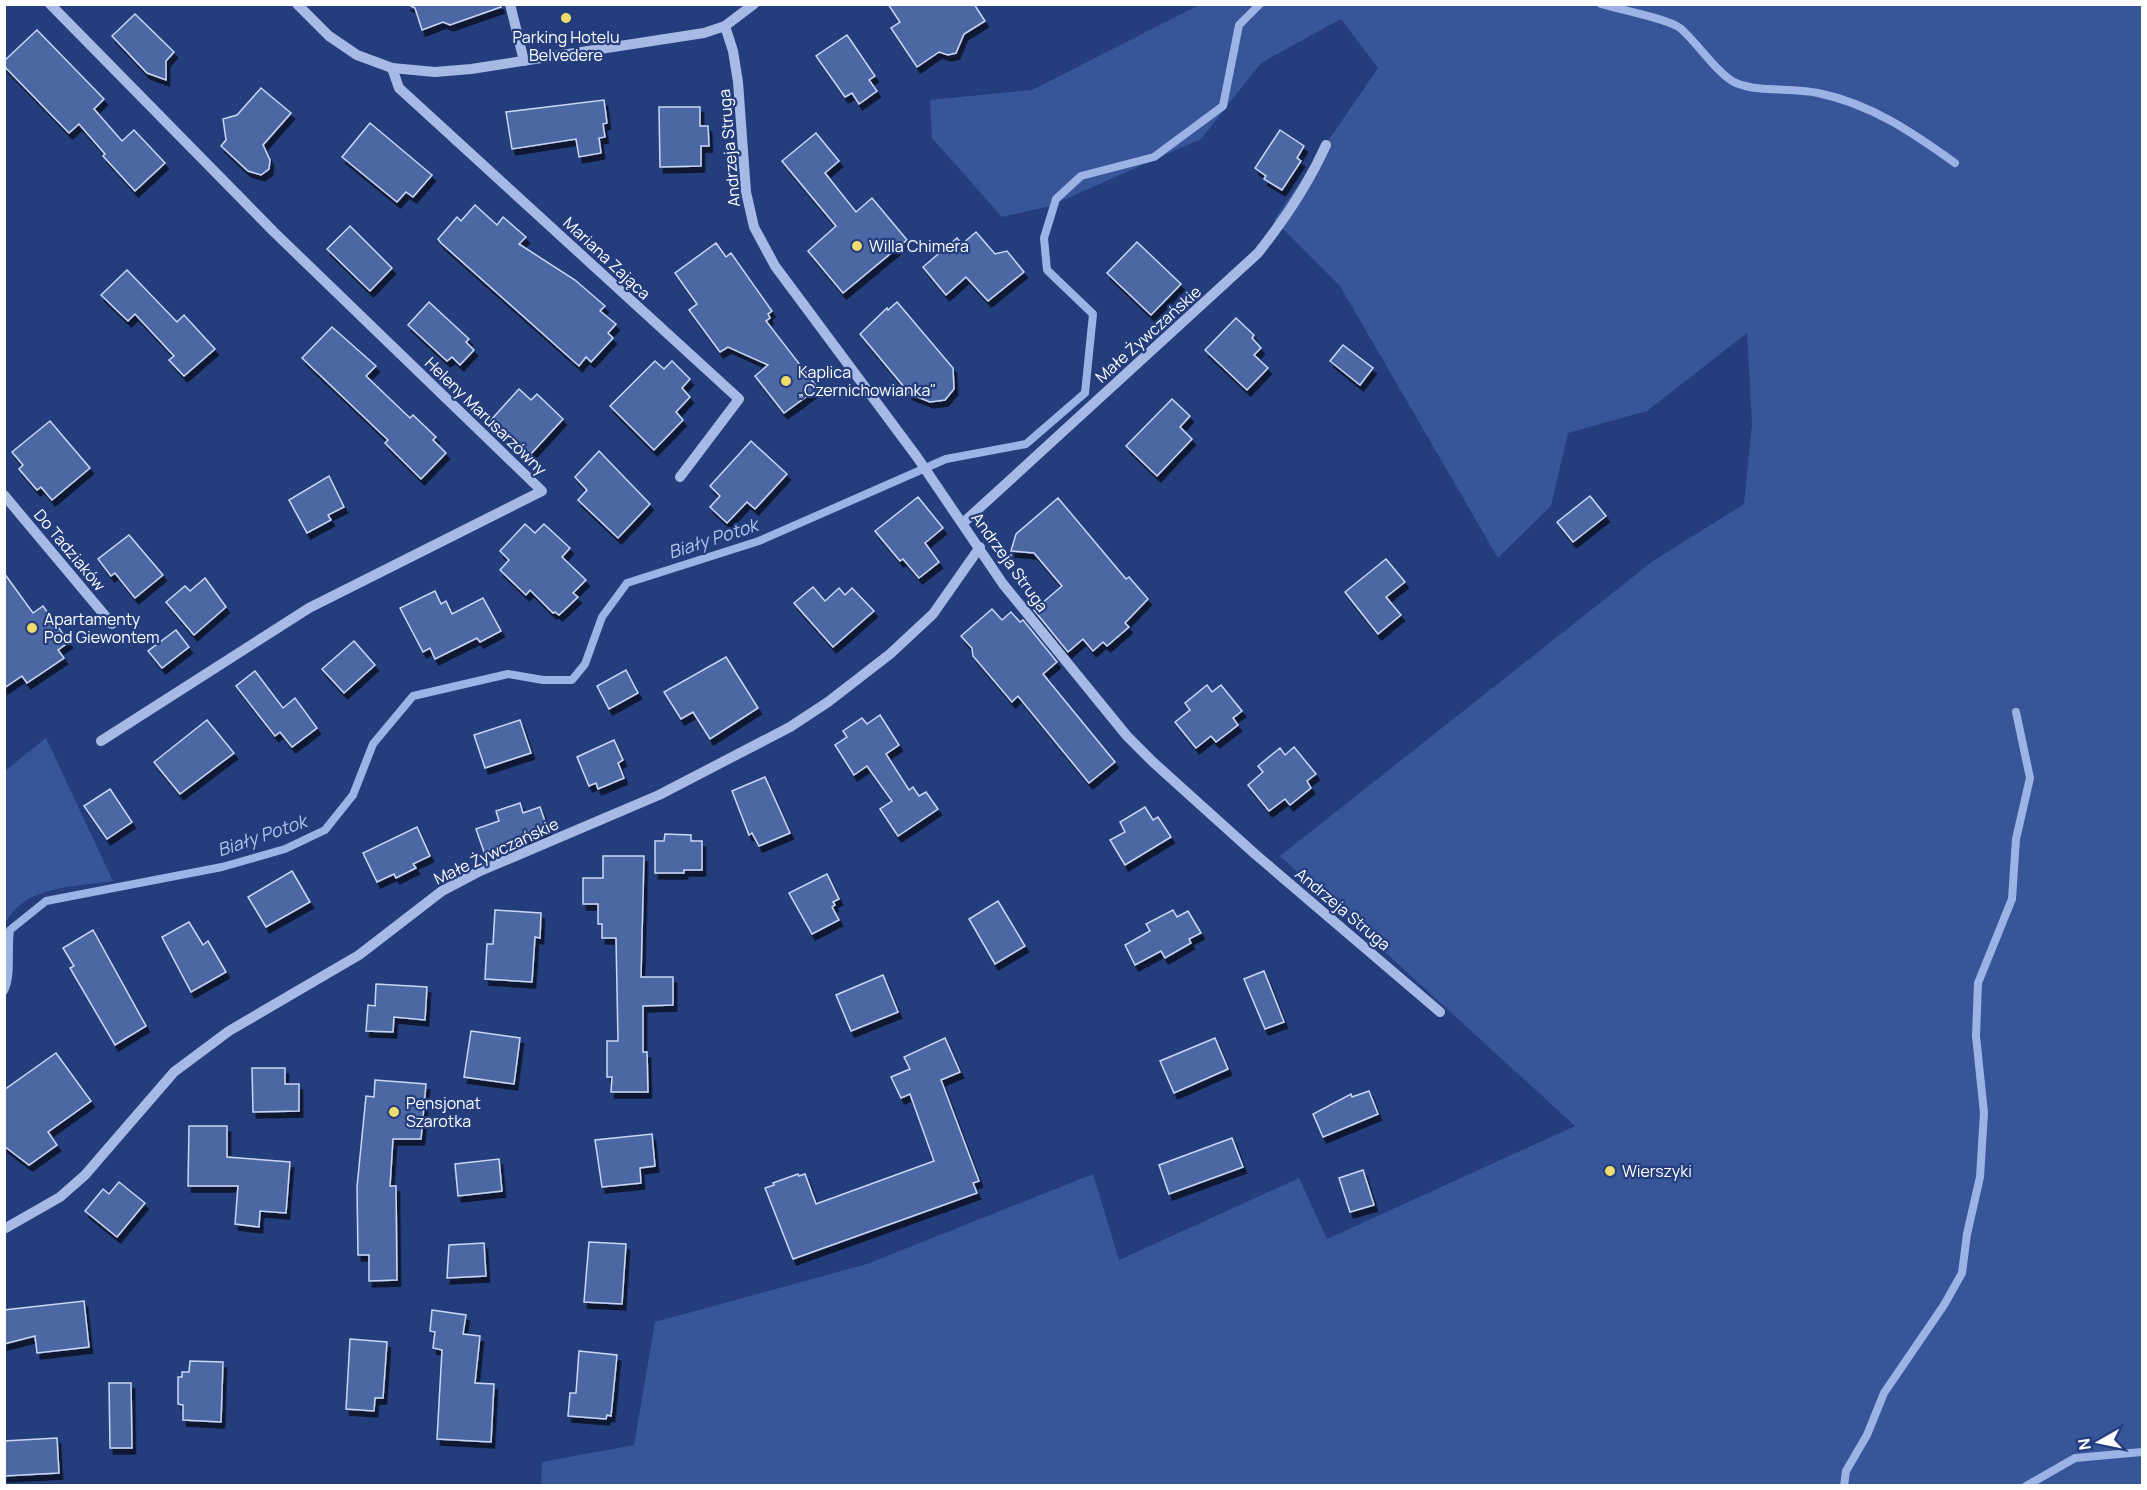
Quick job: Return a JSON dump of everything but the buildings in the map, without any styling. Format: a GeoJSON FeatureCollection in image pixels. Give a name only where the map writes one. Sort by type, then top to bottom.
{"type":"FeatureCollection","features":[{"type":"Feature","properties":{"kind":"street","name":"Heleny Marusarzówny"},"geometry":{"type":"LineString","coordinates":[[50,4],[274,232],[542,491],[309,608],[101,741]]}},
{"type":"Feature","properties":{"kind":"street"},"geometry":{"type":"LineString","coordinates":[[297,4],[342,45],[357,55],[392,68],[449,72],[704,33],[725,26],[754,4]]}},
{"type":"Feature","properties":{"kind":"street"},"geometry":{"type":"LineString","coordinates":[[510,4],[524,61]]}},
{"type":"Feature","properties":{"kind":"street","name":"Andrzeja Struga"},"geometry":{"type":"LineString","coordinates":[[725,26],[738,82],[746,192],[754,227],[775,266],[917,457],[1019,604],[1134,742],[1255,854],[1440,1012]]}},
{"type":"Feature","properties":{"kind":"street","name":"Mariana Zająca"},"geometry":{"type":"LineString","coordinates":[[392,68],[399,88],[739,399],[680,477]]}},
{"type":"Feature","properties":{"kind":"street","name":"Małe Żywczańskie"},"geometry":{"type":"LineString","coordinates":[[963,523],[1258,253],[1291,210],[1312,175],[1326,145]]}},
{"type":"Feature","properties":{"kind":"street","name":"Do Tadziaków"},"geometry":{"type":"LineString","coordinates":[[4,495],[112,624]]}},
{"type":"Feature","properties":{"kind":"street","name":"Małe Żywczańskie"},"geometry":{"type":"LineString","coordinates":[[4,1229],[60,1197],[85,1175],[174,1072],[238,1025],[342,966],[442,891],[478,872],[659,795],[790,727],[828,702],[890,654],[927,620],[946,598],[980,547]]}},
{"type":"Feature","properties":{"kind":"shaded area"},"geometry":{"type":"Polygon","coordinates":[[[1199,5],[2142,5],[2142,1485],[541,1486],[542,1462],[634,1445],[655,1322],[867,1264],[1093,1174],[1119,1260],[1299,1178],[1327,1239],[1575,1126],[1280,856],[1653,561],[1744,504],[1752,424],[1747,333],[1647,411],[1568,433],[1551,506],[1498,558],[1340,286],[1274,220],[1378,68],[1341,19],[1261,63],[1201,139],[1050,206],[1002,217],[932,138],[930,100],[1032,90],[1199,5]]]}},
{"type":"Feature","properties":{"kind":"shaded area"},"geometry":{"type":"Polygon","coordinates":[[[46,738],[113,881],[67,887],[36,895],[12,913],[5,926],[5,771],[46,738]]]}},
{"type":"Feature","properties":{"kind":"waterway","name":"Biały Potok"},"geometry":{"type":"LineString","coordinates":[[4,991],[8,978],[10,930],[46,901],[222,867],[285,849],[325,830],[353,795],[373,744],[413,696],[508,674],[543,680],[572,680],[585,664],[602,617],[627,583],[759,541],[946,459],[1026,444],[1085,393],[1093,314],[1047,270],[1044,238],[1056,199],[1081,176],[1154,157],[1223,106],[1239,25],[1260,4]]}},
{"type":"Feature","properties":{"kind":"waterway"},"geometry":{"type":"LineString","coordinates":[[1601,4],[1655,18],[1680,28],[1722,73],[1736,83],[1756,88],[1818,93],[1856,104],[1907,130],[1955,163]]}},
{"type":"Feature","properties":{"kind":"waterway"},"geometry":{"type":"LineString","coordinates":[[1844,1486],[1846,1471],[1867,1435],[1884,1393],[1944,1305],[1962,1273],[1967,1234],[1980,1177],[1984,1113],[1976,1036],[1978,983],[2012,899],[2016,839],[2030,778],[2016,712]]}},
{"type":"Feature","properties":{"kind":"waterway"},"geometry":{"type":"LineString","coordinates":[[2026,1486],[2075,1458],[2142,1452]]}},
{"type":"Feature","properties":{"kind":"place","name":"Parking Hotelu Belvedere"},"geometry":{"type":"Point","coordinates":[566,18]}},
{"type":"Feature","properties":{"kind":"place","name":"Willa Chimera"},"geometry":{"type":"Point","coordinates":[857,246]}},
{"type":"Feature","properties":{"kind":"place","name":"Kaplica „Czernichowianka\""},"geometry":{"type":"Point","coordinates":[786,381]}},
{"type":"Feature","properties":{"kind":"place","name":"Apartamenty Pod Giewontem"},"geometry":{"type":"Point","coordinates":[32,628]}},
{"type":"Feature","properties":{"kind":"place","name":"Pensjonat Szarotka"},"geometry":{"type":"Point","coordinates":[394,1112]}},
{"type":"Feature","properties":{"kind":"place","name":"Wierszyki"},"geometry":{"type":"Point","coordinates":[1610,1171]}}]}
